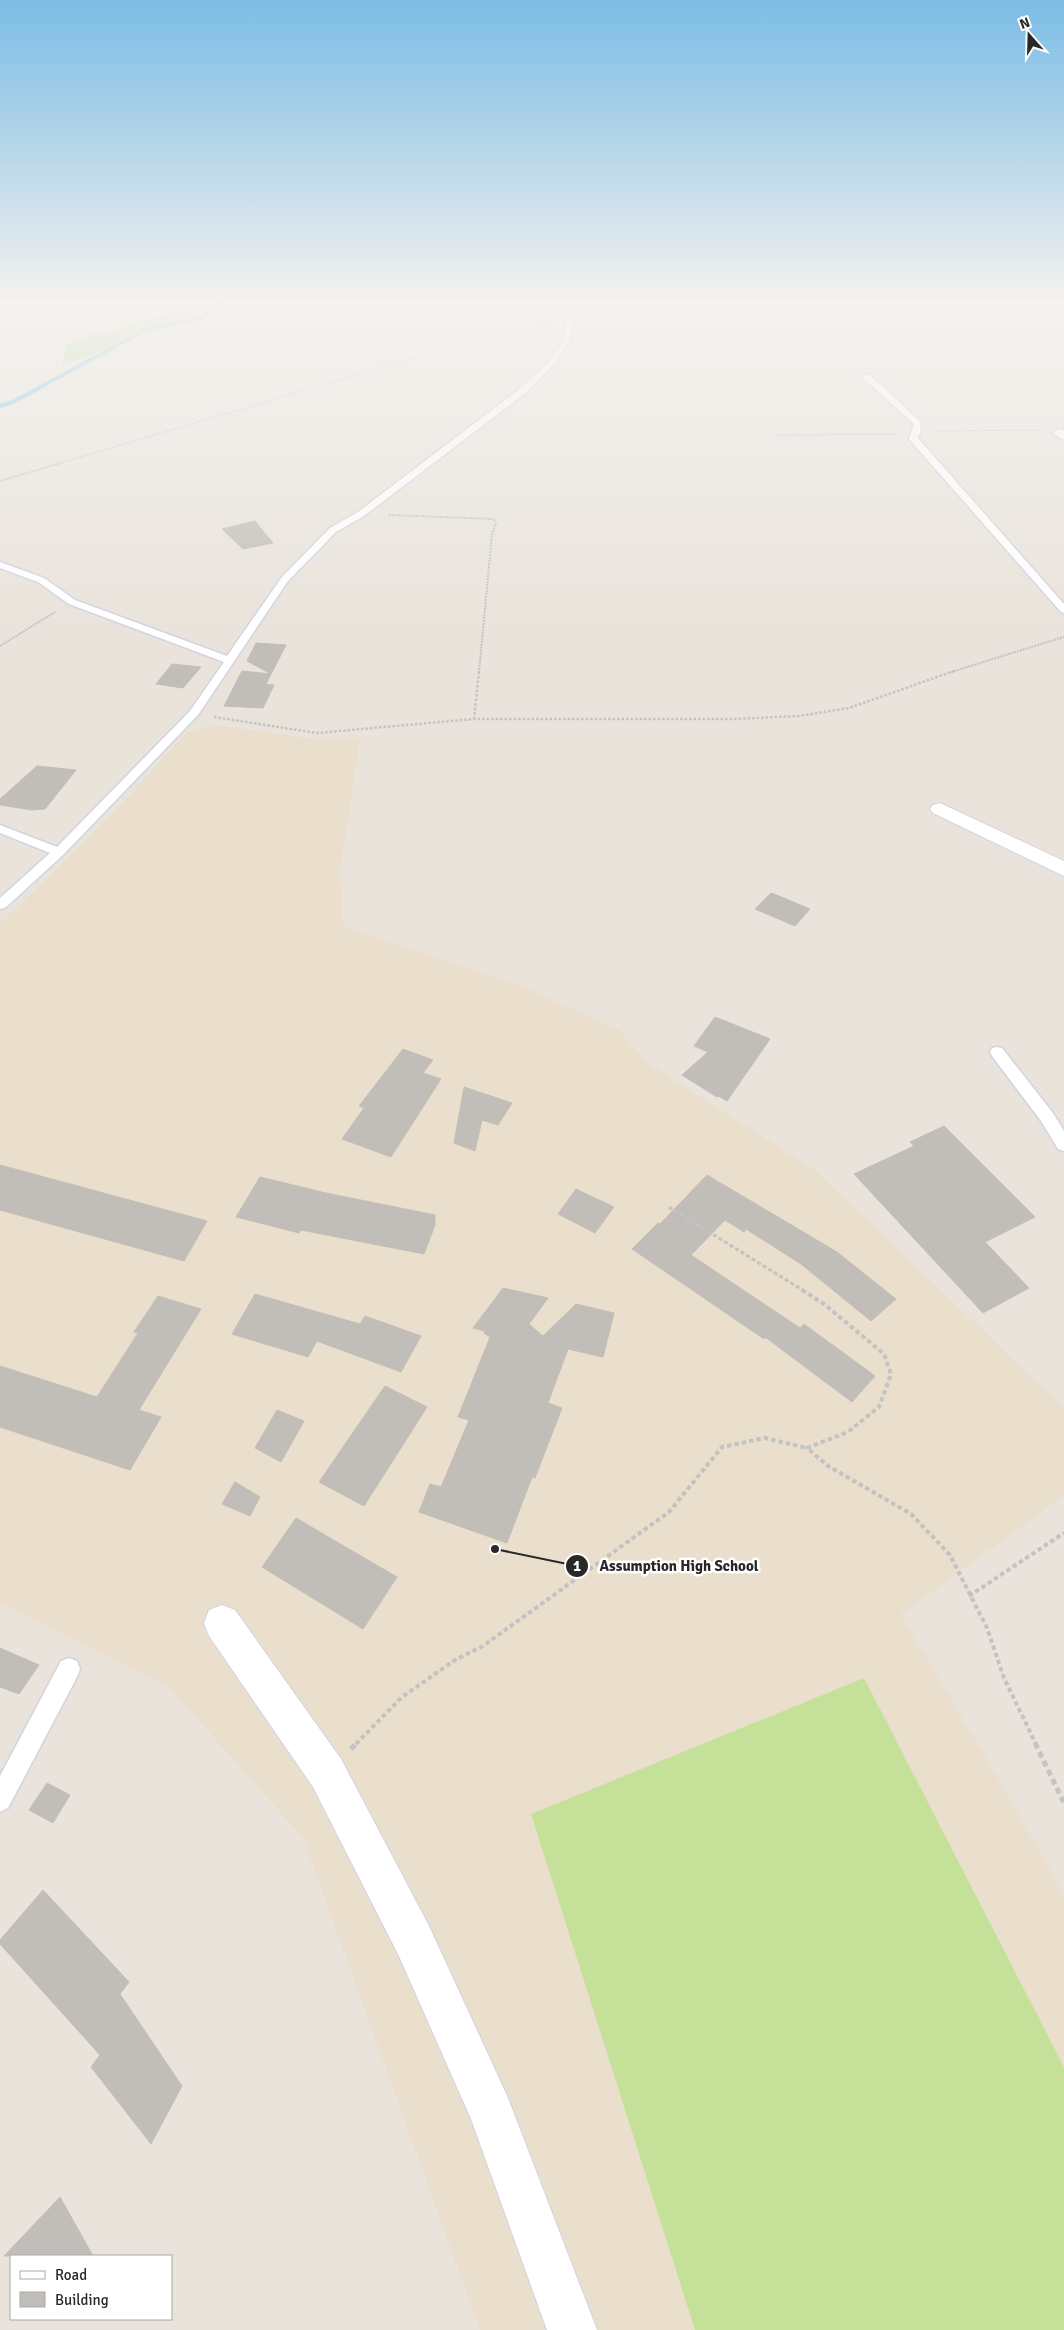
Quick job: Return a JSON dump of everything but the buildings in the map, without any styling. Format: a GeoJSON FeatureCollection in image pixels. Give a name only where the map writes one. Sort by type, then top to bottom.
{"type":"FeatureCollection","features":[{"type":"Feature","properties":{"kind":"street"},"geometry":{"type":"LineString","coordinates":[[940,808],[1064,869]]}},
{"type":"Feature","properties":{"kind":"street"},"geometry":{"type":"LineString","coordinates":[[222,1623],[327,1773],[414,1941],[492,2114],[572,2330]]}},
{"type":"Feature","properties":{"kind":"lane"},"geometry":{"type":"LineString","coordinates":[[0,905],[59,852],[194,713],[285,579],[333,530],[361,514],[495,412]]}},
{"type":"Feature","properties":{"kind":"lane"},"geometry":{"type":"LineString","coordinates":[[905,412],[918,424],[914,434],[1064,610]]}},
{"type":"Feature","properties":{"kind":"lane"},"geometry":{"type":"LineString","coordinates":[[0,565],[41,580],[72,602],[231,661]]}},
{"type":"Feature","properties":{"kind":"lane"},"geometry":{"type":"LineString","coordinates":[[0,829],[59,852]]}},
{"type":"Feature","properties":{"kind":"lane"},"geometry":{"type":"LineString","coordinates":[[997,1052],[1047,1118],[1064,1145]]}},
{"type":"Feature","properties":{"kind":"lane"},"geometry":{"type":"LineString","coordinates":[[0,1800],[69,1669]]}},
{"type":"Feature","properties":{"kind":"path"},"geometry":{"type":"LineString","coordinates":[[0,481],[235,412]]}},
{"type":"Feature","properties":{"kind":"path"},"geometry":{"type":"LineString","coordinates":[[777,435],[914,434],[1044,430],[1062,434]]}},
{"type":"Feature","properties":{"kind":"path"},"geometry":{"type":"LineString","coordinates":[[361,514],[493,519],[496,523],[492,534],[474,719]]}},
{"type":"Feature","properties":{"kind":"path"},"geometry":{"type":"LineString","coordinates":[[0,646],[72,602]]}},
{"type":"Feature","properties":{"kind":"path"},"geometry":{"type":"LineString","coordinates":[[194,713],[317,733],[474,719],[734,719],[798,716],[848,708],[954,671],[1064,637]]}},
{"type":"Feature","properties":{"kind":"path"},"geometry":{"type":"LineString","coordinates":[[669,1207],[824,1304],[884,1354],[891,1374],[879,1407],[848,1432],[807,1448]]}},
{"type":"Feature","properties":{"kind":"path"},"geometry":{"type":"LineString","coordinates":[[327,1773],[402,1698],[456,1660],[483,1646],[669,1512],[722,1447],[765,1438],[807,1448],[828,1466],[911,1514],[950,1555],[969,1596],[988,1628],[1004,1678],[1064,1803]]}},
{"type":"Feature","properties":{"kind":"path"},"geometry":{"type":"LineString","coordinates":[[969,1596],[1064,1534]]}},
{"type":"Feature","properties":{"kind":"shaded area"},"geometry":{"type":"Polygon","coordinates":[[[215,725],[320,740],[360,739],[340,872],[343,926],[522,986],[619,1030],[648,1063],[816,1171],[1064,1408],[1064,1496],[901,1614],[1064,1894],[1064,2330],[480,2330],[303,1838],[167,1685],[0,1602],[0,924],[122,804],[187,732],[215,725]]]}},
{"type":"Feature","properties":{"kind":"green space"},"geometry":{"type":"Polygon","coordinates":[[[864,1678],[1064,2067],[1064,2330],[695,2330],[531,1814],[864,1678]]]}},
{"type":"Feature","properties":{"kind":"place","name":"Assumption High School"},"geometry":{"type":"Point","coordinates":[495,1549]}}]}
